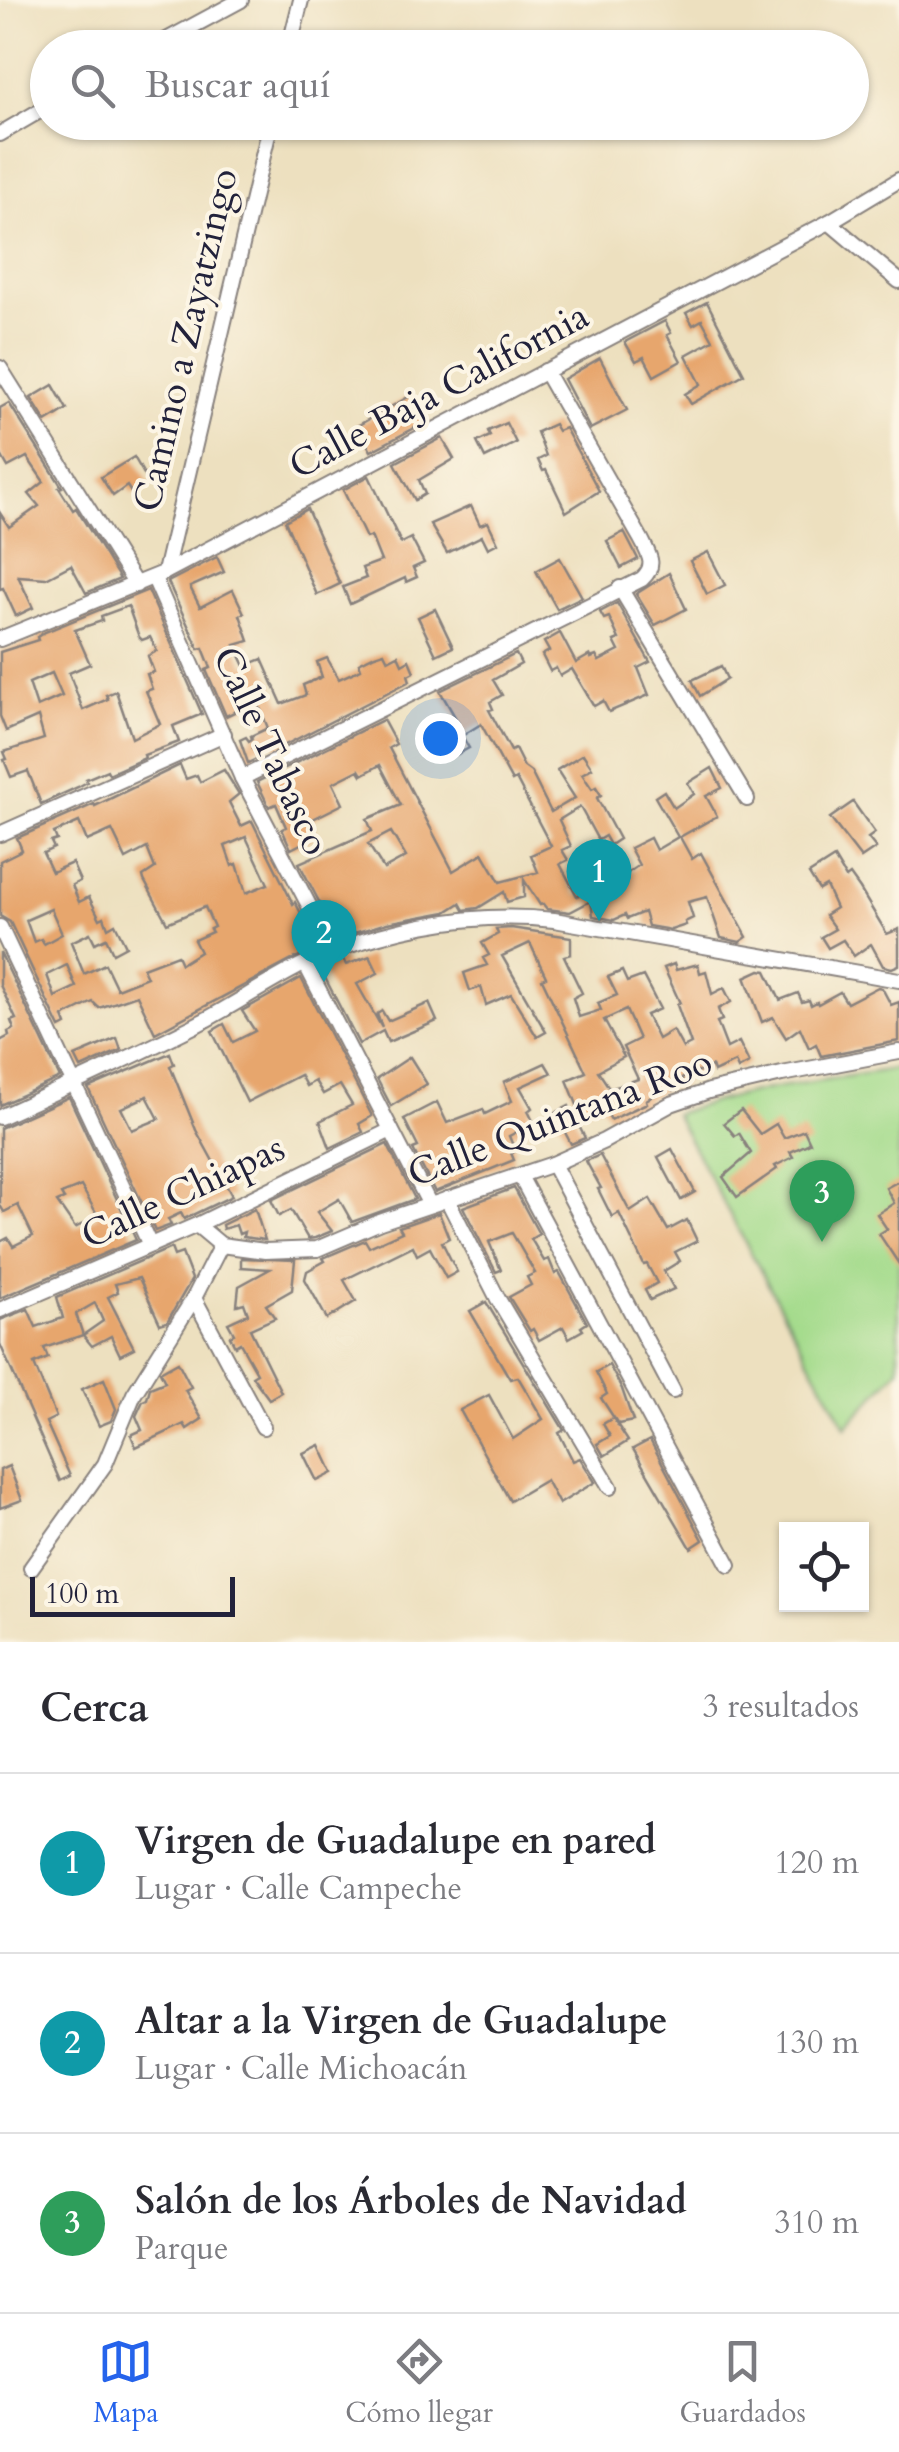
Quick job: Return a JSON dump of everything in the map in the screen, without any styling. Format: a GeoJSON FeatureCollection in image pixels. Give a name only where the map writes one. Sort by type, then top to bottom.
{"type":"FeatureCollection","features":[{"type":"Feature","properties":{"kind":"street"},"geometry":{"type":"LineString","coordinates":[[186,30],[242,0]]}},
{"type":"Feature","properties":{"kind":"street"},"geometry":{"type":"LineString","coordinates":[[293,30],[301,0]]}},
{"type":"Feature","properties":{"kind":"street"},"geometry":{"type":"LineString","coordinates":[[0,134],[30,116]]}},
{"type":"Feature","properties":{"kind":"street","name":"Camino a Zayatzingo"},"geometry":{"type":"LineString","coordinates":[[160,575],[267,140]]}},
{"type":"Feature","properties":{"kind":"street","name":"Calle Baja California"},"geometry":{"type":"LineString","coordinates":[[0,639],[160,575],[829,222],[899,180]]}},
{"type":"Feature","properties":{"kind":"street"},"geometry":{"type":"LineString","coordinates":[[829,222],[899,281]]}},
{"type":"Feature","properties":{"kind":"street"},"geometry":{"type":"LineString","coordinates":[[0,368],[136,585]]}},
{"type":"Feature","properties":{"kind":"street"},"geometry":{"type":"LineString","coordinates":[[242,778],[650,572],[652,562],[546,371]]}},
{"type":"Feature","properties":{"kind":"street","name":"Calle Tabasco"},"geometry":{"type":"LineString","coordinates":[[160,575],[242,778],[334,951]]}},
{"type":"Feature","properties":{"kind":"street"},"geometry":{"type":"LineString","coordinates":[[620,588],[747,798]]}},
{"type":"Feature","properties":{"kind":"street"},"geometry":{"type":"LineString","coordinates":[[0,834],[224,734]]}},
{"type":"Feature","properties":{"kind":"street"},"geometry":{"type":"LineString","coordinates":[[0,1117],[194,1026],[334,951],[424,926],[514,916],[899,980]]}},
{"type":"Feature","properties":{"kind":"street"},"geometry":{"type":"LineString","coordinates":[[0,927],[150,1245]]}},
{"type":"Feature","properties":{"kind":"street"},"geometry":{"type":"LineString","coordinates":[[306,965],[430,1205]]}},
{"type":"Feature","properties":{"kind":"street","name":"Calle Quintana Roo"},"geometry":{"type":"LineString","coordinates":[[221,1244],[265,1251],[317,1249],[430,1205],[553,1164],[671,1104],[709,1091],[899,1052]]}},
{"type":"Feature","properties":{"kind":"street","name":"Calle Chiapas"},"geometry":{"type":"LineString","coordinates":[[0,1310],[197,1225],[391,1130]]}},
{"type":"Feature","properties":{"kind":"street"},"geometry":{"type":"LineString","coordinates":[[553,1164],[673,1391]]}},
{"type":"Feature","properties":{"kind":"street"},"geometry":{"type":"LineString","coordinates":[[520,1176],[729,1565]]}},
{"type":"Feature","properties":{"kind":"street"},"geometry":{"type":"LineString","coordinates":[[447,1199],[498,1299],[610,1487]]}},
{"type":"Feature","properties":{"kind":"street"},"geometry":{"type":"LineString","coordinates":[[31,1568],[104,1464],[134,1394],[194,1298],[221,1244],[197,1225]]}},
{"type":"Feature","properties":{"kind":"street"},"geometry":{"type":"LineString","coordinates":[[194,1298],[263,1426]]}},
{"type":"Feature","properties":{"kind":"green space"},"geometry":{"type":"Polygon","coordinates":[[[899,1068],[899,1369],[846,1427],[675,1114],[758,1091],[899,1068]]]}},
{"type":"Feature","properties":{"kind":"building"},"geometry":{"type":"Polygon","coordinates":[[[707,302],[744,374],[691,404],[685,394],[701,384],[686,355],[713,340],[702,320],[693,325],[686,313],[707,302]]]}},
{"type":"Feature","properties":{"kind":"building"},"geometry":{"type":"Polygon","coordinates":[[[665,321],[671,333],[667,335],[681,361],[654,376],[644,357],[636,361],[625,342],[665,321]]]}},
{"type":"Feature","properties":{"kind":"building"},"geometry":{"type":"Polygon","coordinates":[[[600,358],[627,410],[590,429],[564,379],[600,358]]]}},
{"type":"Feature","properties":{"kind":"building"},"geometry":{"type":"Polygon","coordinates":[[[53,385],[67,409],[46,422],[31,398],[53,385]]]}},
{"type":"Feature","properties":{"kind":"building"},"geometry":{"type":"Polygon","coordinates":[[[410,396],[424,423],[371,451],[357,426],[410,396]]]}},
{"type":"Feature","properties":{"kind":"building"},"geometry":{"type":"Polygon","coordinates":[[[9,403],[62,487],[59,488],[120,579],[86,593],[71,565],[46,578],[18,576],[33,608],[16,616],[3,588],[0,589],[0,513],[9,527],[39,506],[29,494],[44,482],[27,457],[8,467],[0,453],[0,408],[9,403]]]}},
{"type":"Feature","properties":{"kind":"building"},"geometry":{"type":"Polygon","coordinates":[[[506,423],[516,443],[485,458],[477,442],[490,436],[488,431],[506,423]]]}},
{"type":"Feature","properties":{"kind":"building"},"geometry":{"type":"Polygon","coordinates":[[[554,424],[558,431],[565,428],[599,491],[566,512],[538,460],[546,456],[537,432],[554,424]]]}},
{"type":"Feature","properties":{"kind":"building"},"geometry":{"type":"Polygon","coordinates":[[[442,438],[454,459],[419,480],[425,494],[415,500],[395,463],[442,438]]]}},
{"type":"Feature","properties":{"kind":"building"},"geometry":{"type":"Polygon","coordinates":[[[134,457],[149,483],[132,494],[127,486],[113,496],[101,477],[134,457]]]}},
{"type":"Feature","properties":{"kind":"building"},"geometry":{"type":"Polygon","coordinates":[[[369,476],[401,543],[411,538],[424,563],[413,568],[417,577],[406,582],[405,578],[350,604],[343,587],[366,578],[362,568],[381,561],[343,490],[369,476]]]}},
{"type":"Feature","properties":{"kind":"building"},"geometry":{"type":"Polygon","coordinates":[[[471,506],[480,525],[488,522],[498,543],[488,548],[482,536],[447,553],[430,524],[471,506]]]}},
{"type":"Feature","properties":{"kind":"building"},"geometry":{"type":"Polygon","coordinates":[[[307,509],[340,584],[317,595],[285,521],[307,509]]]}},
{"type":"Feature","properties":{"kind":"building"},"geometry":{"type":"Polygon","coordinates":[[[624,532],[638,559],[621,568],[607,541],[624,532]]]}},
{"type":"Feature","properties":{"kind":"building"},"geometry":{"type":"Polygon","coordinates":[[[708,552],[725,585],[707,594],[690,561],[708,552]]]}},
{"type":"Feature","properties":{"kind":"building"},"geometry":{"type":"Polygon","coordinates":[[[217,557],[224,572],[190,587],[200,607],[233,590],[244,613],[240,615],[249,641],[235,645],[245,666],[262,659],[282,704],[306,695],[303,685],[322,677],[317,662],[327,658],[339,679],[361,669],[359,663],[375,655],[384,652],[388,660],[398,655],[402,664],[409,660],[414,672],[408,675],[410,681],[277,749],[274,741],[253,749],[258,758],[248,763],[240,740],[246,737],[249,741],[268,728],[257,701],[226,716],[206,670],[211,668],[203,648],[199,649],[168,582],[217,557]]]}},
{"type":"Feature","properties":{"kind":"building"},"geometry":{"type":"Polygon","coordinates":[[[560,558],[582,597],[557,609],[536,571],[560,558]]]}},
{"type":"Feature","properties":{"kind":"building"},"geometry":{"type":"Polygon","coordinates":[[[669,573],[686,609],[655,625],[636,594],[669,573]]]}},
{"type":"Feature","properties":{"kind":"building"},"geometry":{"type":"Polygon","coordinates":[[[148,590],[202,714],[173,726],[179,742],[109,774],[107,770],[86,779],[78,787],[41,804],[28,771],[11,777],[4,760],[4,752],[44,739],[38,717],[6,731],[0,716],[0,652],[38,640],[45,632],[148,590]],[[128,606],[75,630],[90,664],[69,673],[83,710],[116,691],[132,738],[160,724],[146,691],[152,689],[147,674],[154,672],[148,656],[157,651],[150,637],[139,637],[128,606]],[[52,673],[29,683],[37,707],[62,696],[52,673]]]}},
{"type":"Feature","properties":{"kind":"building"},"geometry":{"type":"Polygon","coordinates":[[[617,603],[650,662],[638,668],[649,695],[609,712],[603,701],[594,706],[572,669],[560,676],[556,668],[550,671],[542,655],[549,651],[544,642],[560,633],[576,663],[590,655],[599,661],[619,651],[614,641],[619,639],[609,617],[604,619],[600,612],[617,603]]]}},
{"type":"Feature","properties":{"kind":"building"},"geometry":{"type":"Polygon","coordinates":[[[435,609],[453,647],[436,655],[418,617],[435,609]]]}},
{"type":"Feature","properties":{"kind":"building"},"geometry":{"type":"Polygon","coordinates":[[[516,654],[521,664],[493,680],[502,695],[490,702],[493,709],[489,710],[511,751],[515,749],[531,772],[551,812],[575,798],[557,770],[583,754],[592,768],[582,774],[601,795],[597,798],[619,839],[610,845],[605,836],[598,840],[580,807],[559,820],[571,846],[562,850],[568,860],[560,864],[577,896],[606,881],[602,874],[612,869],[620,878],[639,865],[630,848],[650,838],[656,850],[678,837],[655,797],[664,791],[674,808],[694,794],[688,783],[712,768],[722,788],[706,796],[717,816],[680,837],[692,859],[701,853],[747,937],[740,942],[721,938],[707,897],[688,902],[693,918],[671,930],[648,926],[644,912],[627,919],[625,915],[614,920],[593,916],[591,901],[570,912],[547,909],[524,880],[524,897],[507,902],[504,892],[478,908],[464,910],[460,903],[446,912],[387,923],[338,938],[299,863],[372,831],[367,819],[401,805],[380,765],[362,775],[359,770],[333,783],[343,804],[309,821],[318,835],[291,849],[276,804],[269,807],[257,782],[383,720],[396,744],[389,748],[453,871],[483,853],[500,882],[538,872],[531,855],[551,846],[481,724],[462,736],[469,748],[456,755],[448,740],[454,737],[450,726],[458,722],[440,691],[516,654]],[[391,832],[368,844],[384,869],[406,857],[391,832]]]}},
{"type":"Feature","properties":{"kind":"building"},"geometry":{"type":"Polygon","coordinates":[[[721,666],[727,679],[700,696],[692,680],[721,666]]]}},
{"type":"Feature","properties":{"kind":"building"},"geometry":{"type":"Polygon","coordinates":[[[180,765],[186,779],[197,775],[200,782],[224,770],[239,794],[229,802],[241,826],[252,821],[318,946],[155,1033],[137,995],[99,1008],[93,1002],[63,1017],[66,1025],[60,1028],[10,922],[0,916],[0,861],[22,850],[17,838],[180,765]],[[79,822],[54,833],[54,848],[43,853],[52,872],[72,863],[80,881],[72,885],[79,902],[89,897],[108,928],[115,924],[126,946],[113,953],[106,938],[95,943],[90,933],[71,942],[84,974],[105,964],[117,989],[147,977],[143,968],[177,955],[181,964],[200,952],[194,940],[212,932],[214,927],[205,907],[167,923],[144,880],[143,876],[155,868],[147,848],[126,859],[112,830],[87,841],[79,822]],[[246,837],[225,846],[232,866],[237,864],[246,893],[268,884],[246,837]],[[51,909],[26,920],[34,942],[41,939],[44,944],[62,934],[51,909]],[[67,965],[47,975],[55,997],[76,987],[67,965]]]}},
{"type":"Feature","properties":{"kind":"building"},"geometry":{"type":"Polygon","coordinates":[[[853,802],[875,833],[868,838],[876,848],[861,858],[830,818],[853,802]]]}},
{"type":"Feature","properties":{"kind":"building"},"geometry":{"type":"Polygon","coordinates":[[[834,858],[846,878],[850,875],[860,889],[887,934],[899,929],[899,965],[883,966],[871,944],[854,956],[843,940],[828,948],[821,937],[835,929],[825,915],[836,908],[826,886],[819,890],[809,874],[834,858]]]}},
{"type":"Feature","properties":{"kind":"building"},"geometry":{"type":"Polygon","coordinates":[[[496,929],[571,937],[571,954],[564,956],[582,993],[573,998],[579,1017],[601,1010],[598,1003],[617,995],[608,977],[622,971],[627,982],[643,976],[660,1009],[646,1015],[658,1039],[673,1030],[683,1048],[691,1044],[677,1005],[680,1003],[664,968],[674,964],[676,970],[698,964],[700,973],[706,971],[712,994],[724,988],[731,1002],[718,1009],[722,1020],[717,1022],[727,1048],[739,1042],[749,1063],[738,1069],[735,1062],[714,1072],[712,1066],[681,1079],[684,1083],[674,1090],[672,1085],[646,1100],[647,1103],[611,1120],[601,1103],[580,1112],[567,1080],[586,1072],[542,979],[546,977],[530,943],[502,956],[546,1032],[537,1037],[511,994],[486,1005],[481,987],[470,991],[464,973],[487,965],[483,958],[489,955],[482,943],[498,934],[496,929]],[[626,1010],[604,1020],[624,1057],[598,1071],[610,1089],[638,1079],[623,1047],[639,1039],[626,1010]]]}},
{"type":"Feature","properties":{"kind":"building"},"geometry":{"type":"Polygon","coordinates":[[[0,952],[60,1078],[0,1105],[0,1041],[9,1036],[8,1032],[14,1029],[11,1021],[16,1019],[0,985],[0,952]]]}},
{"type":"Feature","properties":{"kind":"building"},"geometry":{"type":"Polygon","coordinates":[[[370,956],[378,973],[357,984],[382,1028],[377,1014],[382,1011],[388,1021],[429,1003],[437,1021],[388,1042],[383,1031],[359,1044],[320,968],[343,959],[346,965],[370,956]]]}},
{"type":"Feature","properties":{"kind":"building"},"geometry":{"type":"Polygon","coordinates":[[[766,971],[780,1000],[798,993],[802,1002],[809,1000],[811,1005],[840,992],[847,1003],[882,988],[891,1005],[899,1002],[899,1041],[821,1056],[816,1044],[809,1048],[800,1028],[786,1038],[773,1017],[762,1022],[745,977],[766,971]]]}},
{"type":"Feature","properties":{"kind":"building"},"geometry":{"type":"Polygon","coordinates":[[[301,978],[372,1116],[359,1124],[363,1132],[330,1148],[320,1121],[352,1105],[340,1085],[323,1094],[315,1081],[306,1086],[300,1075],[247,1102],[212,1031],[224,1024],[233,1042],[255,1031],[242,1011],[301,978]]]}},
{"type":"Feature","properties":{"kind":"building"},"geometry":{"type":"Polygon","coordinates":[[[117,1038],[121,1050],[81,1068],[75,1056],[117,1038]]]}},
{"type":"Feature","properties":{"kind":"building"},"geometry":{"type":"Polygon","coordinates":[[[170,1053],[174,1064],[170,1066],[196,1130],[232,1196],[184,1219],[181,1213],[168,1219],[171,1225],[155,1231],[88,1088],[170,1053]],[[147,1096],[121,1108],[132,1130],[159,1119],[147,1096]]]}},
{"type":"Feature","properties":{"kind":"building"},"geometry":{"type":"Polygon","coordinates":[[[410,1057],[427,1084],[391,1106],[377,1079],[410,1057]]]}},
{"type":"Feature","properties":{"kind":"building"},"geometry":{"type":"Polygon","coordinates":[[[545,1063],[551,1073],[520,1087],[532,1108],[528,1111],[534,1123],[509,1136],[514,1160],[435,1192],[413,1149],[418,1147],[404,1119],[437,1102],[447,1123],[483,1109],[485,1114],[512,1101],[504,1082],[545,1063]]]}},
{"type":"Feature","properties":{"kind":"building"},"geometry":{"type":"Polygon","coordinates":[[[69,1097],[136,1240],[0,1298],[0,1242],[8,1238],[13,1246],[33,1236],[18,1205],[4,1212],[0,1205],[0,1128],[69,1097]],[[81,1186],[61,1194],[64,1199],[57,1202],[75,1228],[98,1216],[81,1186]]]}},
{"type":"Feature","properties":{"kind":"building"},"geometry":{"type":"Polygon","coordinates":[[[569,1106],[585,1138],[571,1144],[555,1113],[569,1106]]]}},
{"type":"Feature","properties":{"kind":"building"},"geometry":{"type":"Polygon","coordinates":[[[741,1110],[760,1134],[776,1124],[784,1138],[804,1130],[810,1143],[790,1152],[793,1157],[775,1166],[777,1169],[737,1197],[723,1177],[751,1153],[739,1133],[735,1136],[724,1123],[741,1110]]]}},
{"type":"Feature","properties":{"kind":"building"},"geometry":{"type":"Polygon","coordinates":[[[387,1144],[415,1199],[352,1222],[339,1199],[317,1212],[332,1231],[308,1239],[291,1210],[279,1216],[271,1200],[387,1144]]]}},
{"type":"Feature","properties":{"kind":"building"},"geometry":{"type":"Polygon","coordinates":[[[672,1149],[695,1192],[681,1200],[658,1157],[672,1149]]]}},
{"type":"Feature","properties":{"kind":"building"},"geometry":{"type":"Polygon","coordinates":[[[600,1155],[630,1212],[650,1199],[668,1230],[687,1220],[697,1241],[675,1252],[680,1261],[664,1271],[674,1289],[650,1300],[645,1290],[657,1283],[619,1213],[612,1217],[586,1161],[600,1155]]]}},
{"type":"Feature","properties":{"kind":"building"},"geometry":{"type":"Polygon","coordinates":[[[899,1181],[899,1264],[879,1234],[887,1229],[877,1214],[894,1203],[886,1188],[899,1181]]]}},
{"type":"Feature","properties":{"kind":"building"},"geometry":{"type":"Polygon","coordinates":[[[514,1188],[539,1234],[531,1239],[544,1261],[549,1259],[555,1274],[559,1272],[587,1323],[569,1338],[563,1327],[539,1340],[533,1329],[530,1331],[509,1297],[531,1285],[527,1277],[535,1273],[512,1233],[489,1242],[501,1270],[496,1272],[463,1207],[514,1188]]]}},
{"type":"Feature","properties":{"kind":"building"},"geometry":{"type":"Polygon","coordinates":[[[255,1209],[265,1240],[243,1237],[244,1232],[239,1234],[236,1225],[223,1229],[222,1225],[255,1209]]]}},
{"type":"Feature","properties":{"kind":"building"},"geometry":{"type":"Polygon","coordinates":[[[439,1213],[449,1238],[442,1242],[457,1272],[446,1278],[430,1248],[417,1255],[413,1246],[344,1280],[356,1301],[327,1319],[305,1279],[307,1271],[325,1261],[323,1258],[365,1240],[369,1247],[402,1232],[399,1227],[439,1213]]]}},
{"type":"Feature","properties":{"kind":"building"},"geometry":{"type":"Polygon","coordinates":[[[171,1248],[174,1256],[182,1253],[192,1279],[167,1322],[160,1324],[139,1278],[115,1284],[118,1292],[108,1297],[134,1348],[120,1355],[111,1336],[92,1346],[83,1335],[44,1348],[48,1358],[34,1364],[56,1417],[46,1422],[70,1476],[60,1481],[0,1344],[0,1320],[28,1309],[36,1327],[63,1318],[57,1297],[171,1248]],[[95,1303],[76,1314],[83,1335],[103,1321],[95,1303]]]}},
{"type":"Feature","properties":{"kind":"building"},"geometry":{"type":"Polygon","coordinates":[[[241,1258],[295,1260],[292,1290],[266,1305],[275,1318],[250,1329],[281,1392],[269,1399],[252,1376],[257,1373],[240,1343],[235,1346],[228,1323],[248,1314],[244,1303],[237,1305],[239,1286],[270,1269],[241,1267],[241,1258]]]}},
{"type":"Feature","properties":{"kind":"building"},"geometry":{"type":"Polygon","coordinates":[[[486,1302],[564,1430],[559,1433],[573,1461],[580,1458],[595,1482],[559,1504],[546,1480],[510,1501],[460,1410],[489,1395],[513,1439],[543,1419],[518,1377],[510,1379],[470,1311],[486,1302]]]}},
{"type":"Feature","properties":{"kind":"building"},"geometry":{"type":"Polygon","coordinates":[[[178,1362],[191,1387],[185,1390],[202,1419],[187,1429],[184,1424],[136,1447],[131,1435],[142,1430],[136,1416],[143,1401],[150,1388],[165,1382],[160,1372],[178,1362]]]}},
{"type":"Feature","properties":{"kind":"building"},"geometry":{"type":"Polygon","coordinates":[[[609,1365],[633,1421],[618,1424],[601,1398],[607,1394],[596,1372],[609,1365]]]}},
{"type":"Feature","properties":{"kind":"building"},"geometry":{"type":"Polygon","coordinates":[[[104,1379],[116,1409],[111,1421],[99,1426],[82,1389],[104,1379]]]}},
{"type":"Feature","properties":{"kind":"building"},"geometry":{"type":"Polygon","coordinates":[[[613,1418],[628,1441],[604,1456],[597,1444],[610,1436],[603,1424],[613,1418]]]}},
{"type":"Feature","properties":{"kind":"building"},"geometry":{"type":"Polygon","coordinates":[[[650,1440],[703,1540],[691,1548],[633,1449],[650,1440]]]}},
{"type":"Feature","properties":{"kind":"building"},"geometry":{"type":"Polygon","coordinates":[[[320,1445],[333,1473],[317,1481],[303,1453],[320,1445]]]}},
{"type":"Feature","properties":{"kind":"building"},"geometry":{"type":"Polygon","coordinates":[[[9,1466],[22,1500],[0,1508],[0,1470],[9,1466]]]}},
{"type":"Feature","properties":{"kind":"place","name":"Virgen de Guadalupe en pared"},"geometry":{"type":"Point","coordinates":[599,921]}},
{"type":"Feature","properties":{"kind":"place","name":"Altar a la Virgen de Guadalupe"},"geometry":{"type":"Point","coordinates":[324,982]}},
{"type":"Feature","properties":{"kind":"place","name":"Salón de los Árboles de Navidad"},"geometry":{"type":"Point","coordinates":[822,1242]}}]}
